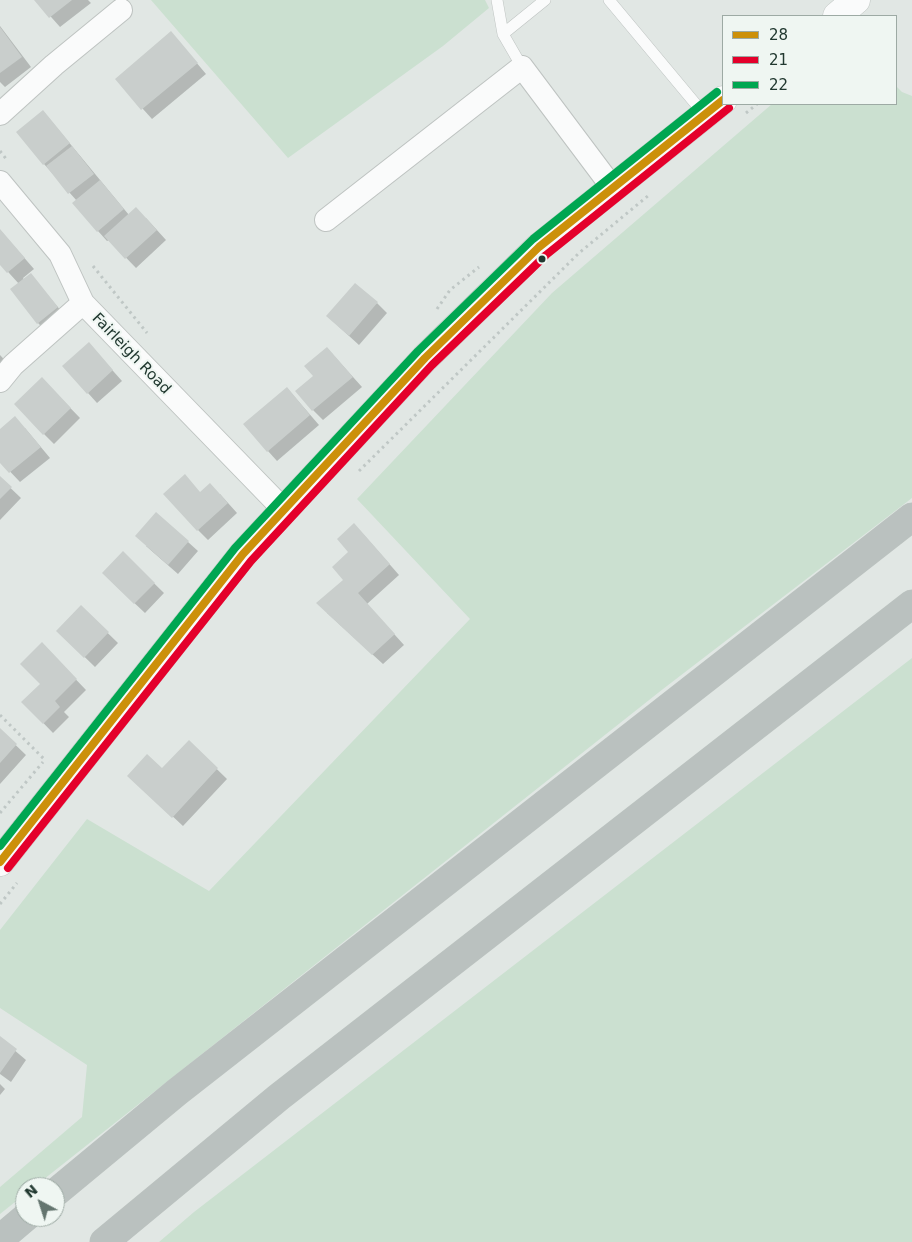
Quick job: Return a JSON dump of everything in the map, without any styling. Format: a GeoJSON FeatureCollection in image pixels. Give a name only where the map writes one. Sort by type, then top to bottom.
{"type":"FeatureCollection","features":[{"type":"Feature","properties":{"kind":"highway"},"geometry":{"type":"LineString","coordinates":[[65,1185],[185,1086],[912,517]]}},
{"type":"Feature","properties":{"kind":"highway"},"geometry":{"type":"LineString","coordinates":[[104,1242],[287,1091],[912,604]]}},
{"type":"Feature","properties":{"kind":"highway"},"geometry":{"type":"LineString","coordinates":[[0,1238],[15,1226]]}},
{"type":"Feature","properties":{"kind":"main road"},"geometry":{"type":"LineString","coordinates":[[838,15],[856,0]]}},
{"type":"Feature","properties":{"kind":"main road"},"geometry":{"type":"LineString","coordinates":[[11,869],[243,554],[425,358],[538,248],[612,187],[722,111]]}},
{"type":"Feature","properties":{"kind":"street"},"geometry":{"type":"LineString","coordinates":[[0,114],[121,10]]}},
{"type":"Feature","properties":{"kind":"street"},"geometry":{"type":"LineString","coordinates":[[326,220],[522,67],[612,187]]}},
{"type":"Feature","properties":{"kind":"street","name":"Fairleigh Road"},"geometry":{"type":"LineString","coordinates":[[0,182],[60,254],[83,303],[284,510]]}},
{"type":"Feature","properties":{"kind":"street"},"geometry":{"type":"LineString","coordinates":[[0,381],[13,365],[83,303]]}},
{"type":"Feature","properties":{"kind":"lane"},"geometry":{"type":"LineString","coordinates":[[497,0],[503,34],[522,67]]}},
{"type":"Feature","properties":{"kind":"lane"},"geometry":{"type":"LineString","coordinates":[[503,34],[545,0]]}},
{"type":"Feature","properties":{"kind":"lane"},"geometry":{"type":"LineString","coordinates":[[609,0],[722,111]]}},
{"type":"Feature","properties":{"kind":"path"},"geometry":{"type":"LineString","coordinates":[[722,111],[752,105]]}},
{"type":"Feature","properties":{"kind":"path"},"geometry":{"type":"LineString","coordinates":[[0,151],[8,161]]}},
{"type":"Feature","properties":{"kind":"path"},"geometry":{"type":"LineString","coordinates":[[357,473],[579,253],[654,191]]}},
{"type":"Feature","properties":{"kind":"path"},"geometry":{"type":"LineString","coordinates":[[91,264],[152,338]]}},
{"type":"Feature","properties":{"kind":"path"},"geometry":{"type":"LineString","coordinates":[[0,715],[44,760]]}},
{"type":"Feature","properties":{"kind":"path"},"geometry":{"type":"LineString","coordinates":[[0,904],[11,869]]}},
{"type":"Feature","properties":{"kind":"green space"},"geometry":{"type":"Polygon","coordinates":[[[151,0],[485,0],[489,8],[443,46],[288,158],[151,0]]]}},
{"type":"Feature","properties":{"kind":"green space"},"geometry":{"type":"Polygon","coordinates":[[[897,87],[902,92],[912,96],[912,498],[663,689],[47,1177],[15,1177],[15,1202],[0,1214],[0,1187],[82,1117],[87,1065],[0,1008],[0,930],[87,819],[209,891],[470,619],[357,499],[552,293],[771,105],[897,105],[897,87]]]}},
{"type":"Feature","properties":{"kind":"green space"},"geometry":{"type":"Polygon","coordinates":[[[912,658],[912,1242],[159,1242],[194,1212],[912,658]]]}},
{"type":"Feature","properties":{"kind":"building"},"geometry":{"type":"Polygon","coordinates":[[[34,0],[72,0],[49,18],[34,0]]]}},
{"type":"Feature","properties":{"kind":"building"},"geometry":{"type":"Polygon","coordinates":[[[0,27],[22,57],[0,73],[0,27]]]}},
{"type":"Feature","properties":{"kind":"building"},"geometry":{"type":"Polygon","coordinates":[[[171,31],[198,63],[141,110],[115,79],[171,31]]]}},
{"type":"Feature","properties":{"kind":"building"},"geometry":{"type":"Polygon","coordinates":[[[43,110],[70,143],[43,165],[16,132],[43,110]]]}},
{"type":"Feature","properties":{"kind":"building"},"geometry":{"type":"Polygon","coordinates":[[[72,146],[94,174],[68,194],[46,166],[72,146]]]}},
{"type":"Feature","properties":{"kind":"building"},"geometry":{"type":"Polygon","coordinates":[[[100,180],[124,209],[97,232],[72,203],[100,180]]]}},
{"type":"Feature","properties":{"kind":"building"},"geometry":{"type":"Polygon","coordinates":[[[136,207],[157,230],[125,259],[104,236],[136,207]]]}},
{"type":"Feature","properties":{"kind":"building"},"geometry":{"type":"Polygon","coordinates":[[[0,229],[25,258],[7,273],[0,265],[0,229]]]}},
{"type":"Feature","properties":{"kind":"building"},"geometry":{"type":"Polygon","coordinates":[[[31,273],[58,307],[37,324],[10,289],[31,273]]]}},
{"type":"Feature","properties":{"kind":"building"},"geometry":{"type":"Polygon","coordinates":[[[355,283],[378,302],[349,336],[326,316],[355,283]]]}},
{"type":"Feature","properties":{"kind":"building"},"geometry":{"type":"Polygon","coordinates":[[[89,342],[113,370],[87,394],[62,366],[89,342]]]}},
{"type":"Feature","properties":{"kind":"building"},"geometry":{"type":"Polygon","coordinates":[[[327,347],[353,377],[312,411],[295,391],[313,376],[304,366],[327,347]]]}},
{"type":"Feature","properties":{"kind":"building"},"geometry":{"type":"Polygon","coordinates":[[[42,377],[71,408],[43,435],[14,404],[42,377]]]}},
{"type":"Feature","properties":{"kind":"building"},"geometry":{"type":"Polygon","coordinates":[[[287,387],[310,415],[267,452],[243,424],[287,387]]]}},
{"type":"Feature","properties":{"kind":"building"},"geometry":{"type":"Polygon","coordinates":[[[15,416],[41,447],[9,473],[0,463],[0,429],[15,416]]]}},
{"type":"Feature","properties":{"kind":"building"},"geometry":{"type":"Polygon","coordinates":[[[185,474],[200,492],[210,483],[228,503],[197,531],[163,494],[185,474]]]}},
{"type":"Feature","properties":{"kind":"building"},"geometry":{"type":"Polygon","coordinates":[[[0,476],[12,487],[0,499],[0,476]]]}},
{"type":"Feature","properties":{"kind":"building"},"geometry":{"type":"Polygon","coordinates":[[[156,512],[189,541],[168,565],[135,536],[156,512]]]}},
{"type":"Feature","properties":{"kind":"building"},"geometry":{"type":"Polygon","coordinates":[[[354,523],[390,564],[358,593],[395,634],[372,655],[316,603],[343,580],[332,567],[348,552],[337,539],[354,523]]]}},
{"type":"Feature","properties":{"kind":"building"},"geometry":{"type":"Polygon","coordinates":[[[123,551],[155,583],[134,604],[102,573],[123,551]]]}},
{"type":"Feature","properties":{"kind":"building"},"geometry":{"type":"Polygon","coordinates":[[[81,605],[109,632],[84,658],[56,631],[81,605]]]}},
{"type":"Feature","properties":{"kind":"building"},"geometry":{"type":"Polygon","coordinates":[[[42,642],[77,679],[55,701],[60,707],[43,724],[21,702],[40,684],[20,664],[42,642]]]}},
{"type":"Feature","properties":{"kind":"building"},"geometry":{"type":"Polygon","coordinates":[[[0,728],[17,744],[0,763],[0,728]]]}},
{"type":"Feature","properties":{"kind":"building"},"geometry":{"type":"Polygon","coordinates":[[[189,740],[218,768],[172,818],[127,776],[147,754],[162,768],[189,740]]]}},
{"type":"Feature","properties":{"kind":"building"},"geometry":{"type":"Polygon","coordinates":[[[0,1036],[17,1049],[0,1073],[0,1036]]]}},
{"type":"Feature","properties":{"kind":"transit line","name":"22"},"geometry":{"type":"LineString","coordinates":[[0,846],[235,548],[418,351],[533,239],[717,92]]}},
{"type":"Feature","properties":{"kind":"transit line","name":"28"},"geometry":{"type":"LineString","coordinates":[[0,862],[243,554],[425,358],[539,247],[722,101]]}},
{"type":"Feature","properties":{"kind":"transit line","name":"21"},"geometry":{"type":"LineString","coordinates":[[8,868],[251,561],[432,365],[546,255],[729,108]]}}]}
